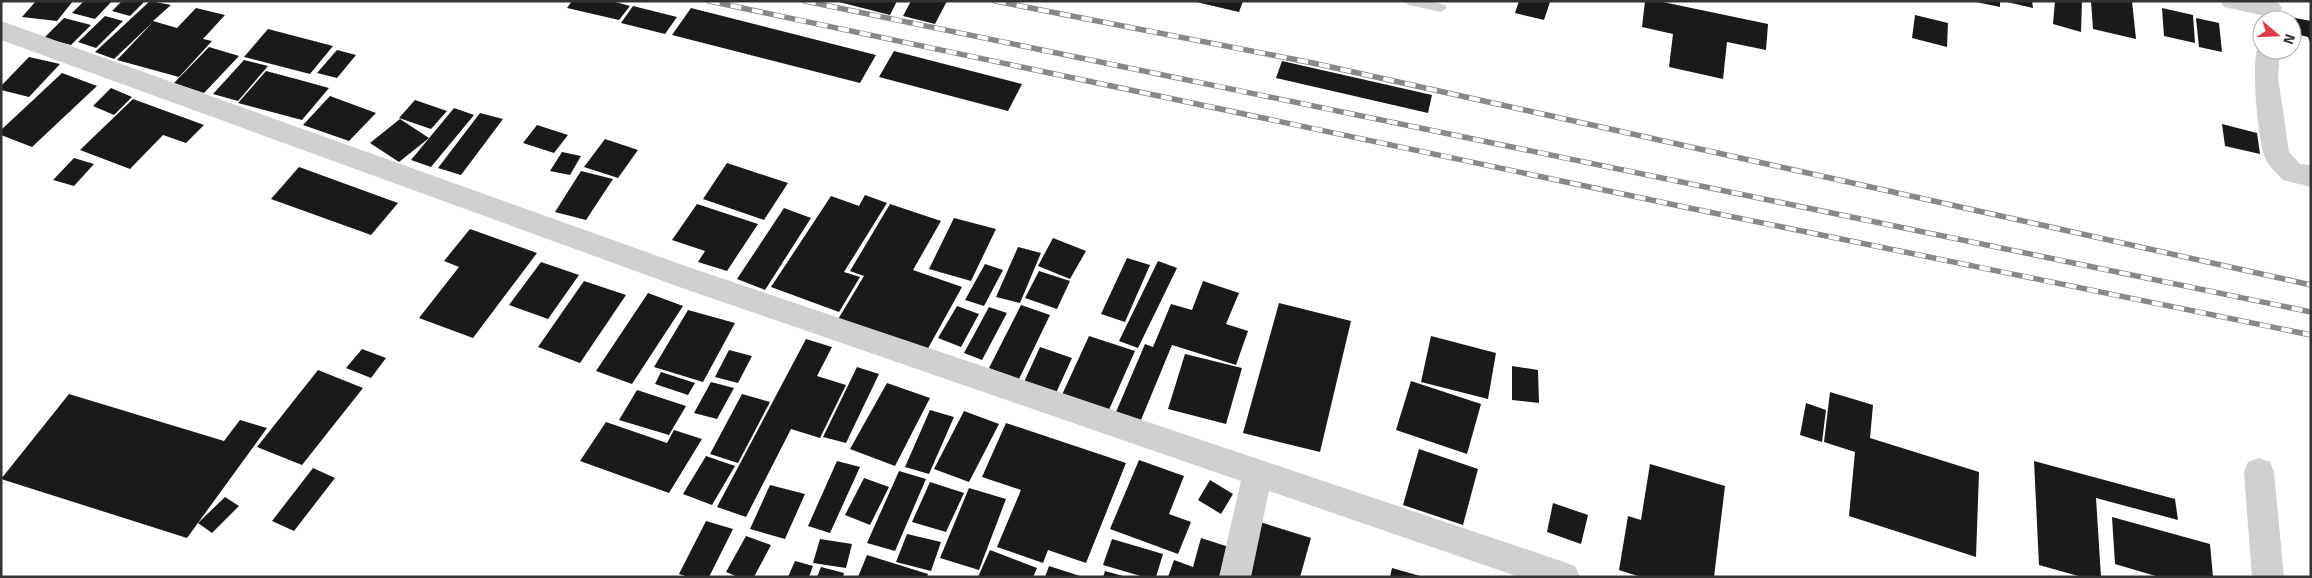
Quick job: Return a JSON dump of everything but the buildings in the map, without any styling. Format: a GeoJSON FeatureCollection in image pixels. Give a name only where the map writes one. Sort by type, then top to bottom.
{"type":"FeatureCollection","features":[{"type":"Feature","properties":{"kind":"street"},"geometry":{"type":"LineString","coordinates":[[2232,1],[2269,10]]}},
{"type":"Feature","properties":{"kind":"street"},"geometry":{"type":"LineString","coordinates":[[1,30],[692,280],[1564,577]]}},
{"type":"Feature","properties":{"kind":"street"},"geometry":{"type":"LineString","coordinates":[[2267,60],[2266,77],[2276,155],[2292,172],[2311,176]]}},
{"type":"Feature","properties":{"kind":"street"},"geometry":{"type":"LineString","coordinates":[[2259,472],[2268,577]]}},
{"type":"Feature","properties":{"kind":"street"},"geometry":{"type":"LineString","coordinates":[[1235,577],[1258,473]]}},
{"type":"Feature","properties":{"kind":"lane"},"geometry":{"type":"LineString","coordinates":[[1409,1],[1441,8]]}},
{"type":"Feature","properties":{"kind":"railway"},"geometry":{"type":"LineString","coordinates":[[709,1],[1694,209],[2311,335]]}},
{"type":"Feature","properties":{"kind":"railway"},"geometry":{"type":"LineString","coordinates":[[805,1],[2311,312]]}},
{"type":"Feature","properties":{"kind":"railway"},"geometry":{"type":"LineString","coordinates":[[995,1],[1313,63],[2311,285]]}}]}
